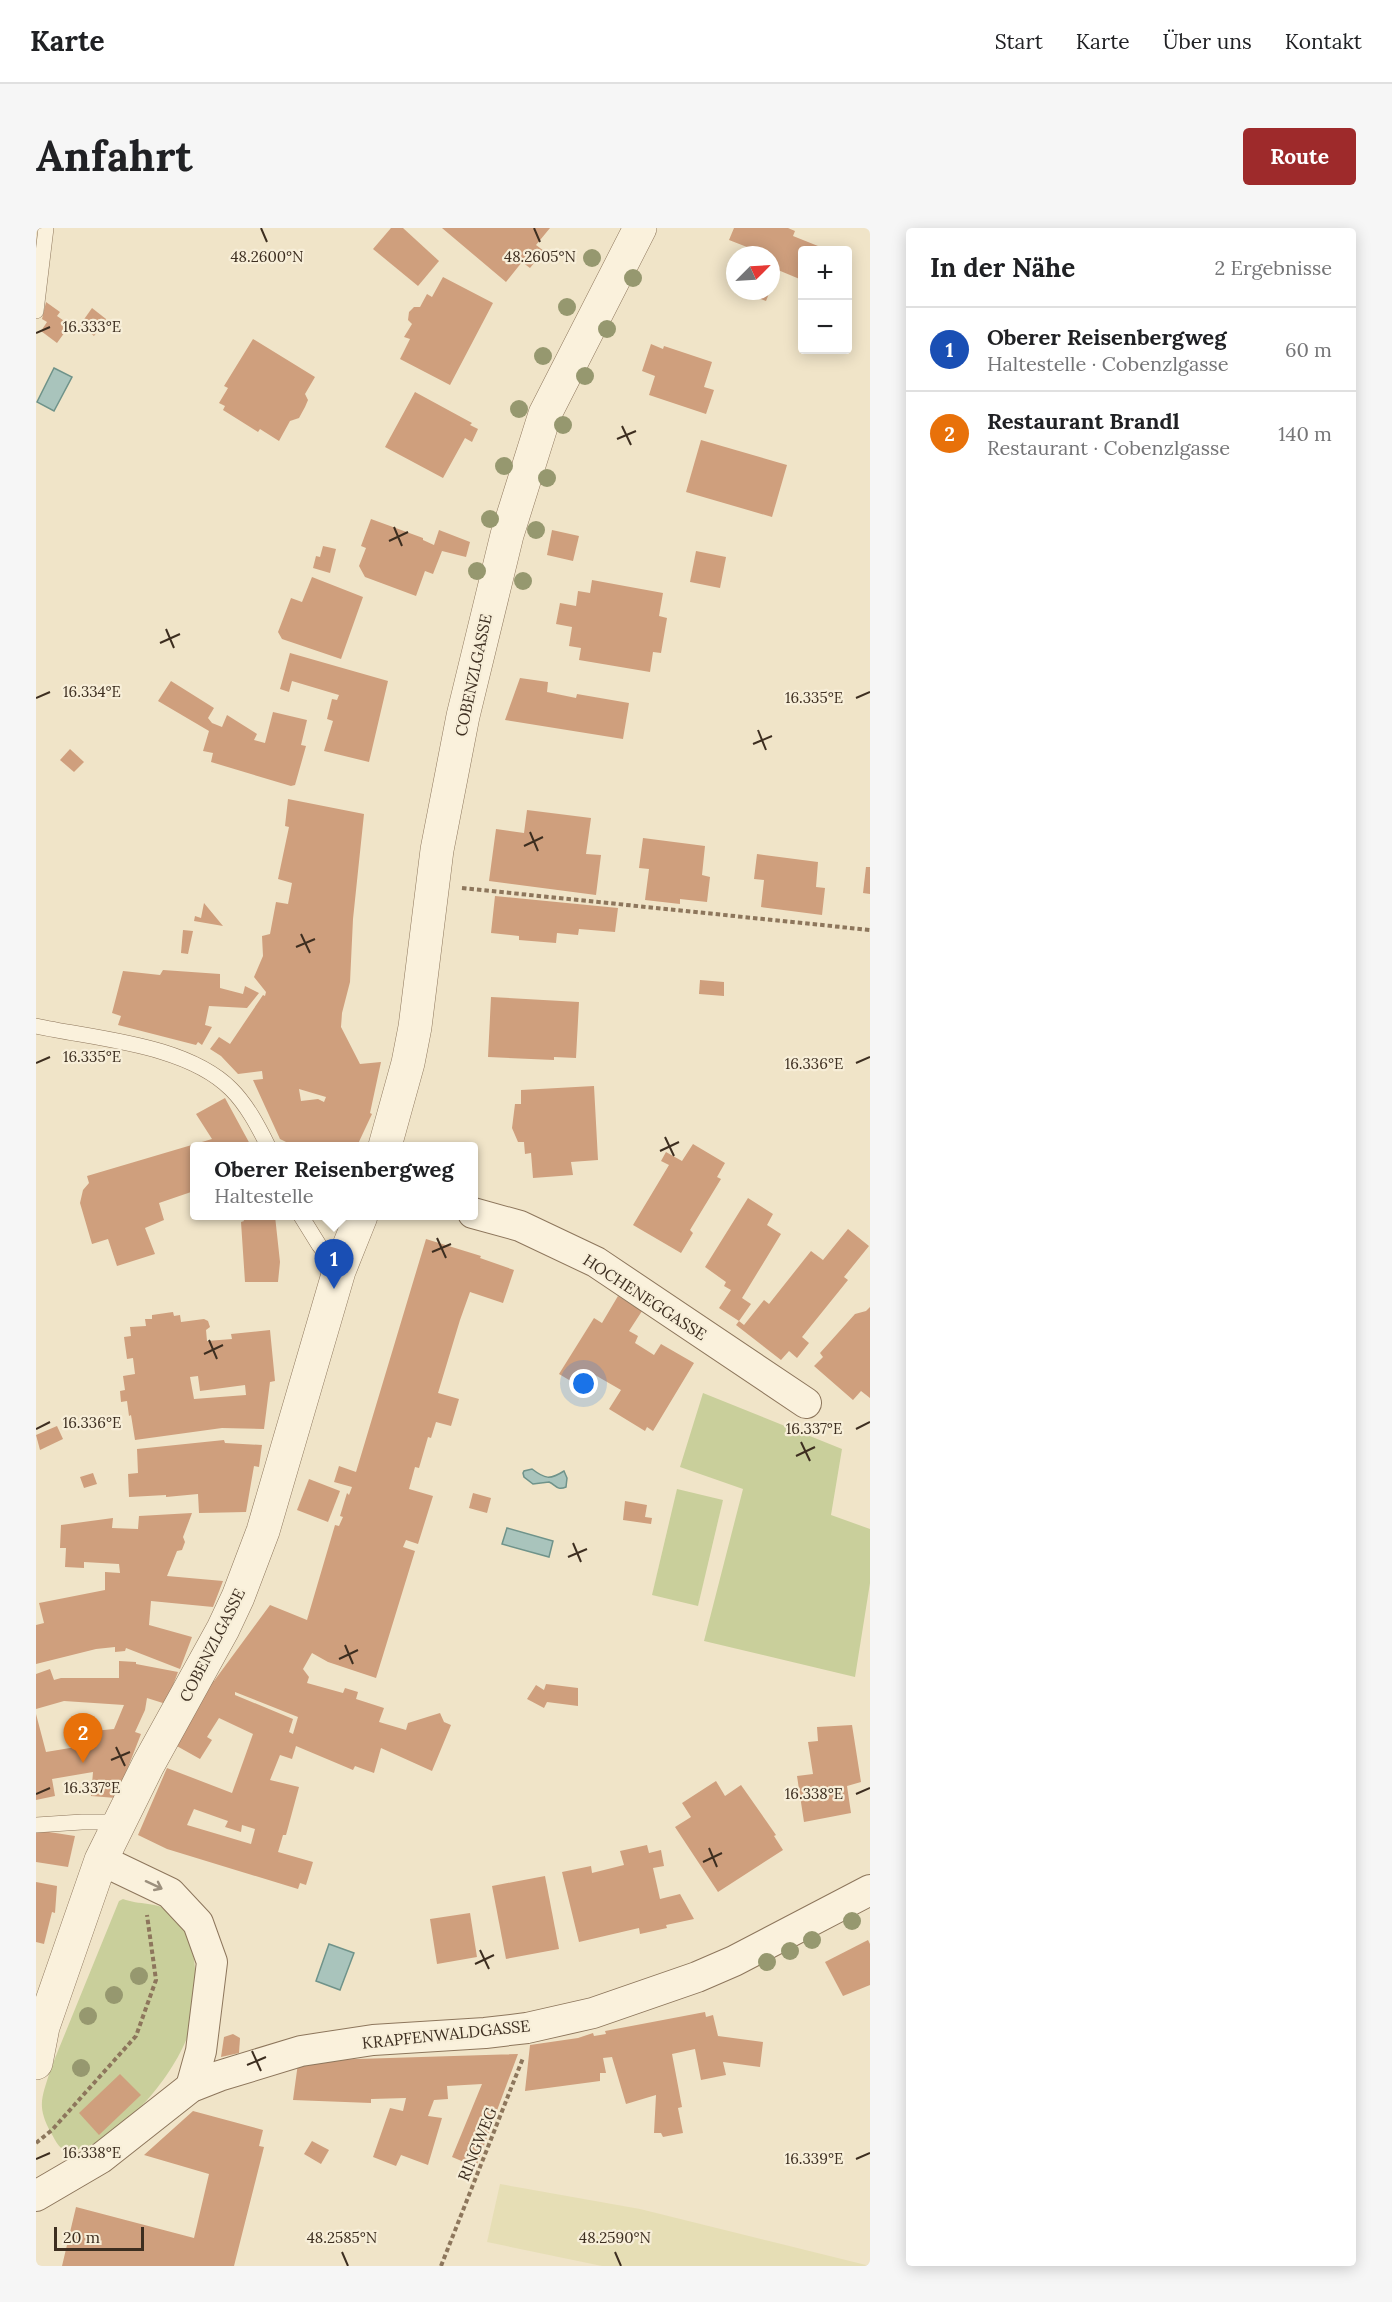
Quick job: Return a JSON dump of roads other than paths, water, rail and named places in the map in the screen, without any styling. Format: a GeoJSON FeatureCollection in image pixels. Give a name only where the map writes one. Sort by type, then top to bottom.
{"type":"FeatureCollection","features":[{"type":"Feature","properties":{"kind":"street","name":"COBENZLGASSE"},"geometry":{"type":"LineString","coordinates":[[386,1142],[410,1054],[438,850],[463,716],[507,536],[545,414],[640,228]]}},
{"type":"Feature","properties":{"kind":"street","name":"HOCHENEGGASSE"},"geometry":{"type":"LineString","coordinates":[[478,1214],[520,1226],[597,1262],[806,1404]]}},
{"type":"Feature","properties":{"kind":"street","name":"COBENZLGASSE"},"geometry":{"type":"LineString","coordinates":[[36,2064],[40,2027],[101,1860],[148,1765],[223,1629],[238,1597],[267,1520],[339,1271],[359,1220]]}},
{"type":"Feature","properties":{"kind":"street"},"geometry":{"type":"LineString","coordinates":[[101,1860],[170,1893],[198,1923],[212,1962],[201,2051],[191,2087]]}},
{"type":"Feature","properties":{"kind":"street","name":"KRAPFENWALDGASSE"},"geometry":{"type":"LineString","coordinates":[[36,2196],[101,2158],[191,2087],[219,2076],[301,2051],[373,2040],[527,2028],[593,2013],[697,1977],[734,1961],[870,1890]]}},
{"type":"Feature","properties":{"kind":"lane"},"geometry":{"type":"LineString","coordinates":[[36,311],[46,228]]}},
{"type":"Feature","properties":{"kind":"lane"},"geometry":{"type":"LineString","coordinates":[[36,1026],[159,1051],[212,1074],[230,1088],[246,1107],[266,1142]]}},
{"type":"Feature","properties":{"kind":"lane"},"geometry":{"type":"LineString","coordinates":[[304,1220],[339,1271]]}},
{"type":"Feature","properties":{"kind":"lane"},"geometry":{"type":"LineString","coordinates":[[36,1825],[120,1822]]}},
{"type":"Feature","properties":{"kind":"water"},"geometry":{"type":"Polygon","coordinates":[[[54,368],[72,377],[54,411],[37,402],[54,368]]]}},
{"type":"Feature","properties":{"kind":"water"},"geometry":{"type":"Polygon","coordinates":[[[532,1469],[548,1477],[564,1471],[567,1478],[566,1487],[559,1488],[549,1482],[533,1484],[524,1477],[523,1473],[532,1469]]]}},
{"type":"Feature","properties":{"kind":"water"},"geometry":{"type":"Polygon","coordinates":[[[507,1528],[553,1541],[549,1557],[502,1544],[507,1528]]]}},
{"type":"Feature","properties":{"kind":"water"},"geometry":{"type":"Polygon","coordinates":[[[329,1944],[354,1953],[340,1990],[316,1981],[329,1944]]]}},
{"type":"Feature","properties":{"kind":"place","name":"Oberer Reisenbergweg"},"geometry":{"type":"Point","coordinates":[334,1289]}},
{"type":"Feature","properties":{"kind":"place","name":"Restaurant Brandl"},"geometry":{"type":"Point","coordinates":[83,1763]}}]}
